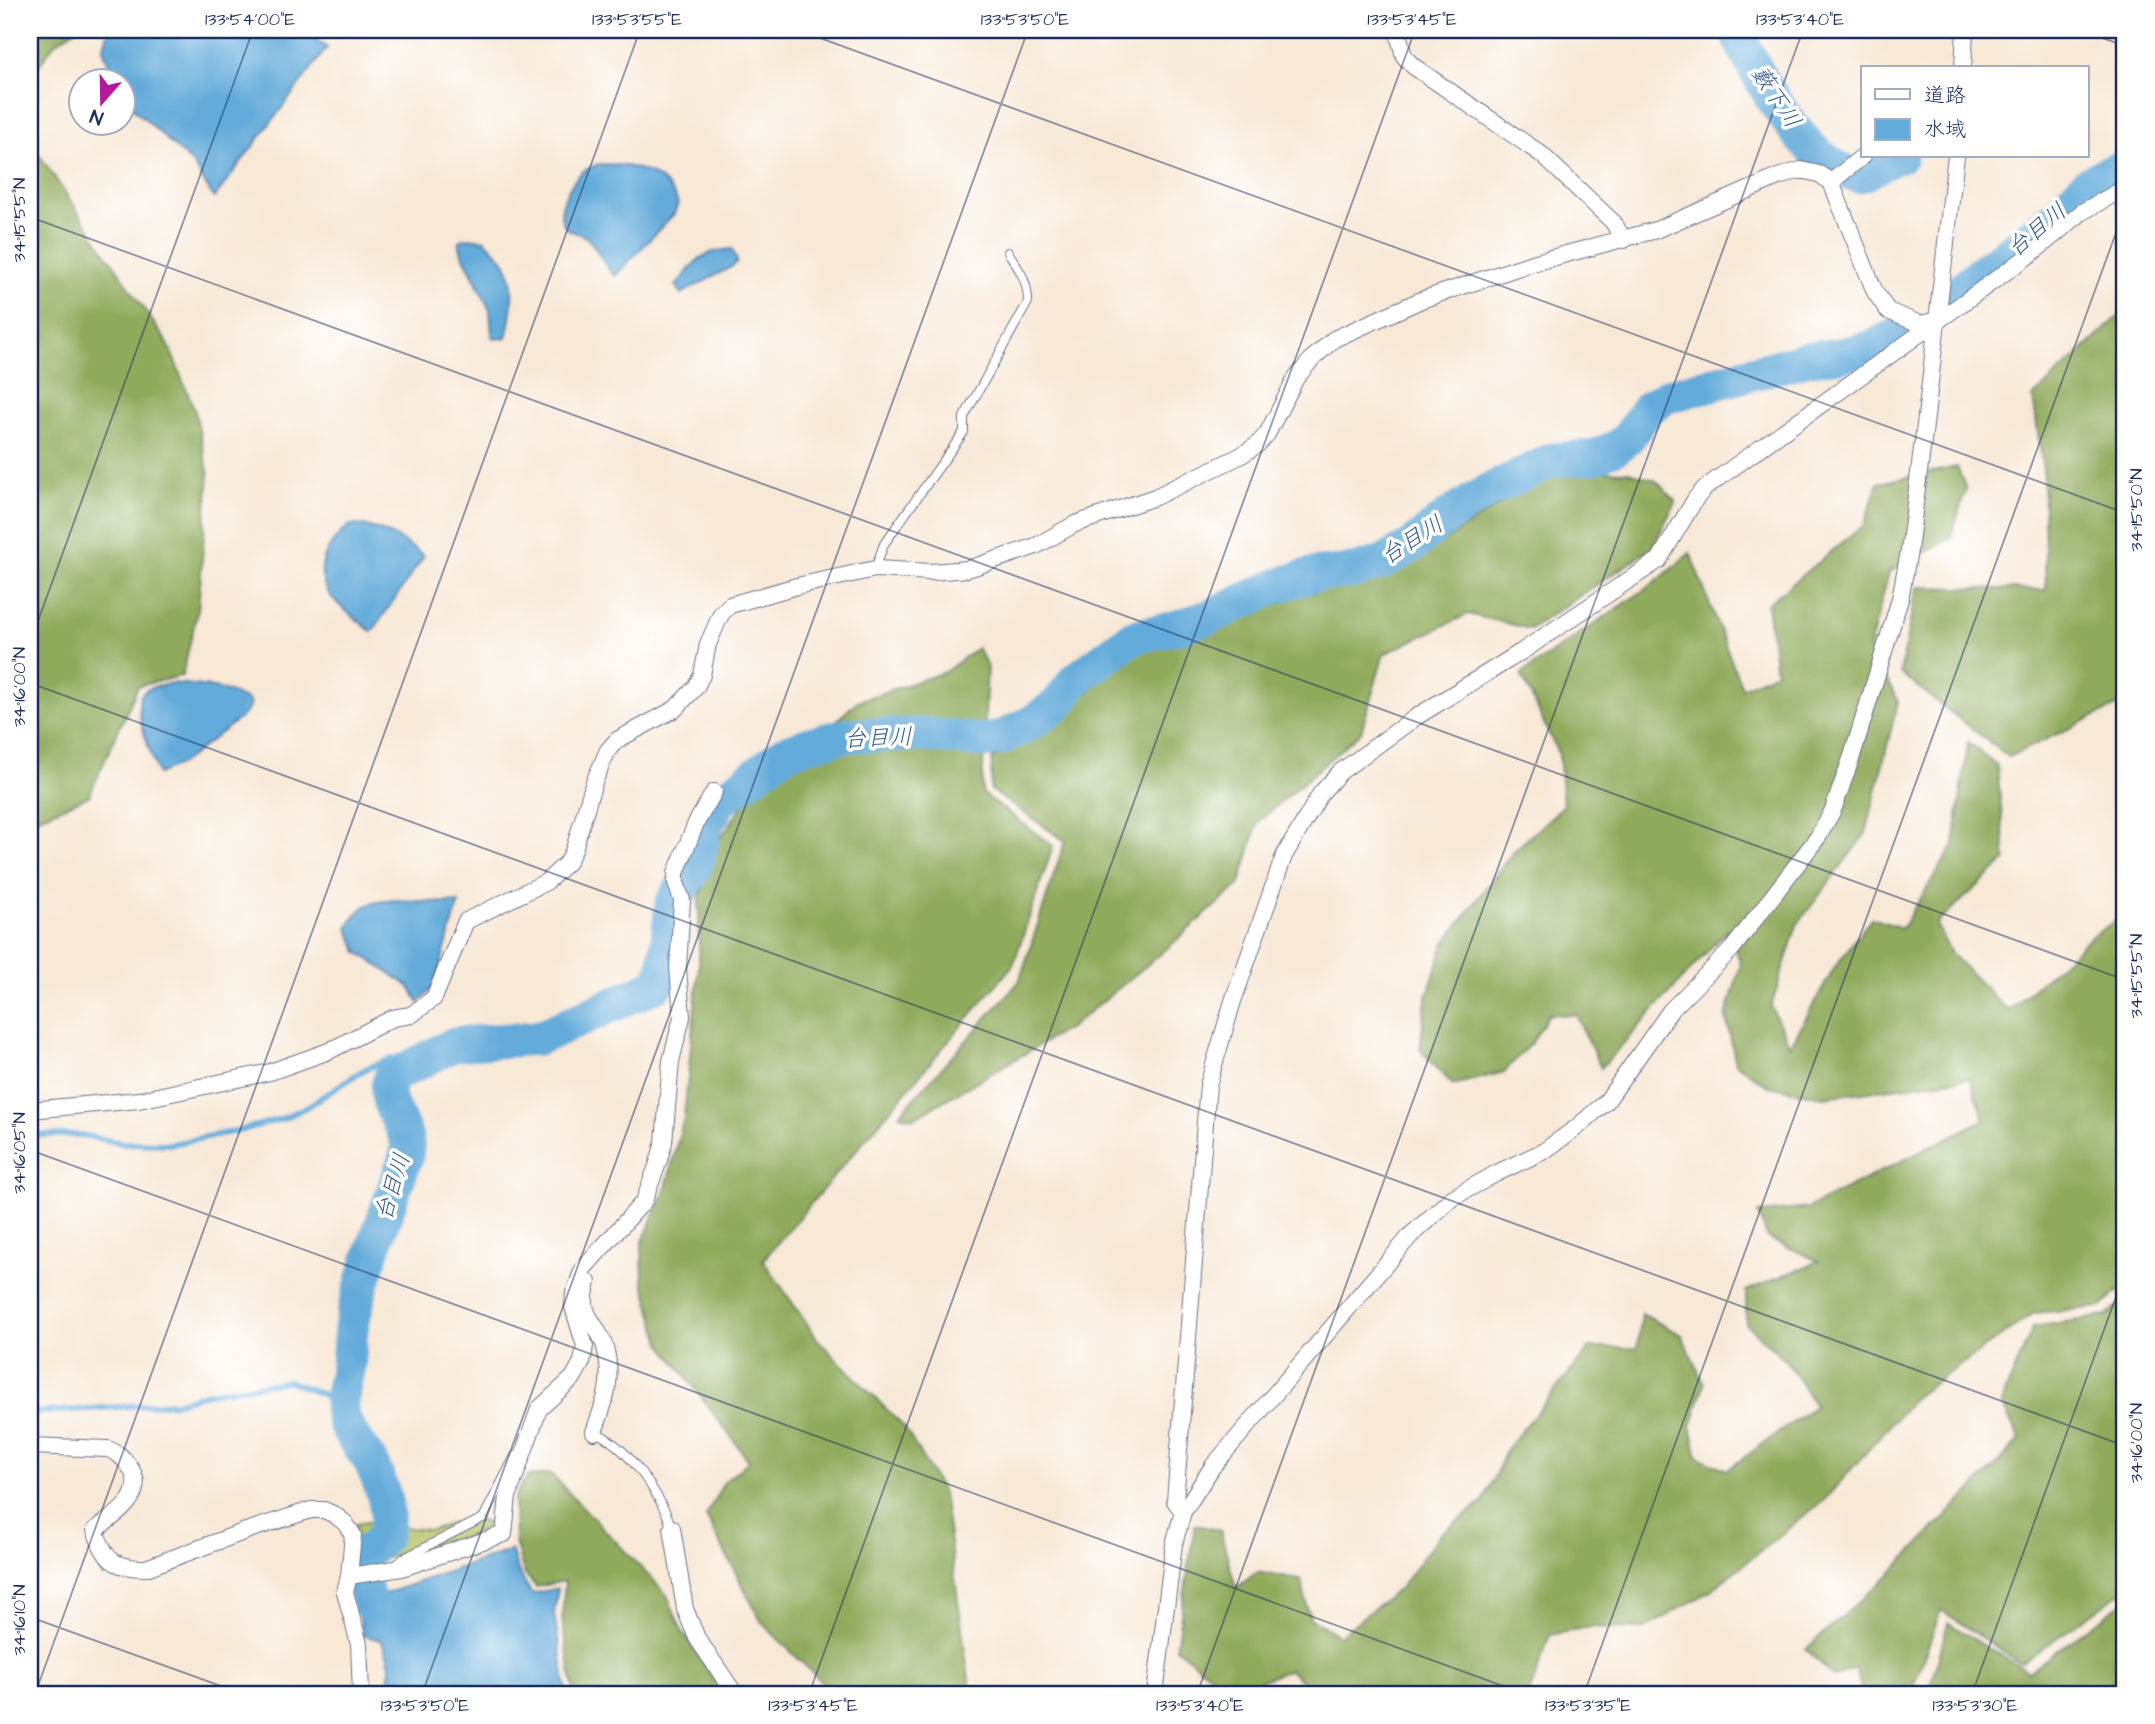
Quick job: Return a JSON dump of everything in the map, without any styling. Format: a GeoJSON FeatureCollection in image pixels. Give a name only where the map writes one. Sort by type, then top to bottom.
{"type":"FeatureCollection","features":[{"type":"Feature","properties":{"kind":"street"},"geometry":{"type":"LineString","coordinates":[[1397,30],[1404,56],[1413,66],[1541,154],[1613,222],[1624,240]]}},
{"type":"Feature","properties":{"kind":"street"},"geometry":{"type":"LineString","coordinates":[[1963,66],[1965,30]]}},
{"type":"Feature","properties":{"kind":"street"},"geometry":{"type":"LineString","coordinates":[[30,1110],[139,1100],[270,1072],[329,1051],[373,1027],[424,1008],[435,998],[441,986],[466,921],[546,882],[568,862],[598,771],[608,750],[617,740],[675,709],[688,696],[702,675],[708,644],[721,614],[730,605],[797,586],[876,569],[932,572],[968,569],[1036,546],[1075,524],[1155,497],[1257,445],[1267,434],[1296,379],[1312,359],[1334,339],[1421,300],[1529,264],[1656,230],[1778,177],[1801,170],[1839,175],[1861,158]]}},
{"type":"Feature","properties":{"kind":"street"},"geometry":{"type":"LineString","coordinates":[[1155,1694],[1174,1544],[1183,1512],[1220,1457],[1418,1228],[1452,1198],[1544,1151],[1576,1128],[1606,1101],[1670,1011],[1732,949],[1818,837],[1833,810],[1900,599],[1909,551],[1955,158]]}},
{"type":"Feature","properties":{"kind":"street"},"geometry":{"type":"LineString","coordinates":[[1839,175],[1875,292],[1888,311],[1920,324],[1938,320]]}},
{"type":"Feature","properties":{"kind":"street"},"geometry":{"type":"LineString","coordinates":[[1183,1512],[1175,1502],[1208,1085],[1233,1001],[1284,856],[1321,793],[1340,772],[1416,716],[1521,652],[1659,559],[1696,498],[1706,487],[2031,254],[2082,212],[2125,188]]}},
{"type":"Feature","properties":{"kind":"street"},"geometry":{"type":"LineString","coordinates":[[349,1576],[402,1568],[504,1534],[508,1496],[539,1409],[573,1378],[582,1362],[585,1346],[573,1307],[574,1293],[583,1269],[643,1201],[664,1142],[671,1061],[682,1017],[678,968],[682,900],[676,884],[676,873],[696,823],[714,792]]}},
{"type":"Feature","properties":{"kind":"street"},"geometry":{"type":"LineString","coordinates":[[594,1432],[610,1387],[604,1346],[586,1312],[583,1296],[599,1249]]}},
{"type":"Feature","properties":{"kind":"street"},"geometry":{"type":"LineString","coordinates":[[30,1446],[108,1449],[119,1453],[134,1473],[134,1494],[119,1514],[95,1530],[103,1552],[116,1563],[130,1568],[146,1568],[311,1510],[324,1510],[335,1515],[353,1535],[345,1592],[359,1644],[361,1694]]}},
{"type":"Feature","properties":{"kind":"street"},"geometry":{"type":"LineString","coordinates":[[672,1528],[685,1609],[697,1638],[735,1694]]}},
{"type":"Feature","properties":{"kind":"lane"},"geometry":{"type":"LineString","coordinates":[[876,569],[884,544],[964,432],[964,417],[1028,302],[1025,278],[1008,252]]}},
{"type":"Feature","properties":{"kind":"lane"},"geometry":{"type":"LineString","coordinates":[[390,1570],[404,1558],[483,1518],[539,1409]]}},
{"type":"Feature","properties":{"kind":"lane"},"geometry":{"type":"LineString","coordinates":[[594,1432],[612,1440],[631,1461],[665,1509],[672,1528]]}},
{"type":"Feature","properties":{"kind":"green space"},"geometry":{"type":"Polygon","coordinates":[[[30,30],[75,30],[55,43],[30,78],[30,30]]]}},
{"type":"Feature","properties":{"kind":"green space"},"geometry":{"type":"Polygon","coordinates":[[[30,135],[38,153],[168,344],[195,411],[209,475],[198,609],[182,676],[138,686],[89,796],[30,821],[30,135]]]}},
{"type":"Feature","properties":{"kind":"green space"},"geometry":{"type":"Polygon","coordinates":[[[2125,307],[2125,702],[2009,757],[1900,673],[1917,587],[2046,590],[2043,470],[2033,397],[2120,315],[2125,307]]]}},
{"type":"Feature","properties":{"kind":"green space"},"geometry":{"type":"Polygon","coordinates":[[[1957,467],[1966,489],[1951,538],[1889,572],[1869,648],[1898,701],[1866,833],[1797,925],[1771,1007],[1790,1046],[1835,967],[1871,918],[1902,928],[1954,845],[1968,742],[1997,766],[2006,860],[1936,924],[1951,954],[2008,1011],[2090,938],[2125,914],[2125,1285],[2101,1307],[2034,1313],[1915,1397],[1824,1500],[1710,1591],[1644,1629],[1589,1627],[1550,1635],[1529,1694],[1311,1694],[1310,1688],[1289,1670],[1239,1689],[1211,1676],[1176,1648],[1195,1525],[1220,1530],[1236,1588],[1257,1572],[1301,1580],[1310,1618],[1339,1636],[1401,1587],[1440,1534],[1483,1502],[1508,1447],[1590,1348],[1637,1348],[1642,1314],[1682,1335],[1704,1384],[1691,1426],[1698,1457],[1727,1470],[1815,1406],[1788,1363],[1746,1324],[1746,1291],[1819,1261],[1768,1238],[1758,1213],[1808,1208],[1984,1120],[1970,1078],[1824,1097],[1768,1086],[1736,1064],[1726,1017],[1741,963],[1727,930],[1601,1068],[1576,1015],[1549,1014],[1533,1041],[1504,1072],[1453,1085],[1420,1050],[1426,1000],[1444,944],[1513,852],[1563,806],[1559,755],[1521,674],[1656,582],[1690,553],[1742,688],[1776,672],[1767,604],[1864,525],[1878,483],[1957,467]]]}},
{"type":"Feature","properties":{"kind":"green space"},"geometry":{"type":"Polygon","coordinates":[[[1574,470],[1629,472],[1655,480],[1676,501],[1652,548],[1530,629],[1468,614],[1384,654],[1361,732],[1258,822],[1240,884],[1163,952],[1071,1027],[914,1118],[899,1115],[1019,982],[1065,841],[991,790],[992,759],[1041,735],[1132,655],[1305,594],[1395,573],[1525,488],[1574,470]]]}},
{"type":"Feature","properties":{"kind":"green space"},"geometry":{"type":"Polygon","coordinates":[[[977,648],[987,665],[982,793],[1053,846],[1013,965],[763,1260],[818,1340],[905,1428],[943,1493],[970,1686],[978,1694],[834,1694],[762,1623],[706,1516],[724,1482],[749,1461],[661,1343],[643,1280],[642,1243],[665,1191],[684,1117],[699,965],[699,899],[717,843],[744,804],[858,701],[945,672],[977,648]]]}},
{"type":"Feature","properties":{"kind":"green space"},"geometry":{"type":"Polygon","coordinates":[[[2125,1300],[2125,1589],[2021,1664],[1941,1610],[1912,1690],[1890,1694],[1862,1694],[1856,1668],[1833,1677],[1806,1649],[1890,1574],[2020,1440],[2001,1403],[2033,1327],[2106,1316],[2125,1300]]]}},
{"type":"Feature","properties":{"kind":"green space"},"geometry":{"type":"Polygon","coordinates":[[[551,1474],[667,1595],[682,1631],[723,1694],[574,1694],[562,1619],[565,1581],[536,1587],[524,1573],[515,1542],[514,1498],[527,1476],[551,1474]]]}},
{"type":"Feature","properties":{"kind":"green space"},"geometry":{"type":"Polygon","coordinates":[[[392,1518],[392,1526],[430,1530],[471,1518],[493,1525],[446,1546],[400,1554],[366,1564],[356,1563],[359,1550],[355,1524],[392,1518]]]}},
{"type":"Feature","properties":{"kind":"green space"},"geometry":{"type":"Polygon","coordinates":[[[2125,1601],[2125,1694],[1929,1694],[1948,1623],[2028,1672],[2125,1601]]]}},
{"type":"Feature","properties":{"kind":"water"},"geometry":{"type":"Polygon","coordinates":[[[109,30],[305,30],[327,48],[214,198],[192,163],[136,111],[136,66],[109,66],[103,49],[109,30]]]}},
{"type":"Feature","properties":{"kind":"water"},"geometry":{"type":"Polygon","coordinates":[[[598,164],[622,165],[645,171],[665,183],[678,203],[674,214],[615,276],[587,238],[564,225],[561,213],[565,198],[581,173],[598,164]]]}},
{"type":"Feature","properties":{"kind":"water"},"geometry":{"type":"Polygon","coordinates":[[[467,238],[485,240],[502,258],[508,269],[512,299],[506,339],[492,337],[490,310],[461,251],[459,241],[467,238]]]}},
{"type":"Feature","properties":{"kind":"water"},"geometry":{"type":"Polygon","coordinates":[[[732,249],[737,261],[733,266],[681,294],[676,286],[699,259],[721,250],[732,249]]]}},
{"type":"Feature","properties":{"kind":"water"},"geometry":{"type":"Polygon","coordinates":[[[350,525],[380,530],[424,556],[372,632],[334,600],[322,575],[322,566],[329,548],[350,525]]]}},
{"type":"Feature","properties":{"kind":"water"},"geometry":{"type":"Polygon","coordinates":[[[172,683],[222,690],[250,702],[248,710],[240,718],[181,764],[158,774],[141,721],[139,701],[142,694],[148,690],[172,683]]]}},
{"type":"Feature","properties":{"kind":"water"},"geometry":{"type":"Polygon","coordinates":[[[396,900],[459,903],[434,986],[419,1003],[410,987],[358,952],[348,928],[357,913],[367,905],[396,900]]]}},
{"type":"Feature","properties":{"kind":"water"},"geometry":{"type":"Polygon","coordinates":[[[511,1550],[520,1575],[532,1594],[558,1588],[554,1614],[567,1694],[470,1694],[465,1691],[462,1694],[383,1694],[390,1673],[389,1661],[381,1640],[362,1635],[358,1603],[511,1550]]]}},
{"type":"Feature","properties":{"kind":"waterway","name":"藪下川"},"geometry":{"type":"LineString","coordinates":[[1735,30],[1770,94],[1800,136],[1817,153],[1836,167],[1857,176],[1894,158]]}},
{"type":"Feature","properties":{"kind":"waterway","name":"台目川"},"geometry":{"type":"LineString","coordinates":[[1952,299],[1974,278],[2055,217],[2086,185],[2125,167]]}},
{"type":"Feature","properties":{"kind":"waterway","name":"台目川"},"geometry":{"type":"LineString","coordinates":[[361,1562],[384,1535],[387,1514],[384,1496],[374,1470],[350,1433],[342,1413],[341,1401],[357,1301],[406,1154],[406,1138],[388,1094],[391,1077],[455,1044],[538,1038],[657,985],[664,972],[672,904],[695,867],[706,825],[720,801],[784,753],[813,743],[849,735],[930,735],[983,741],[1001,738],[1031,723],[1057,705],[1075,680],[1133,637],[1209,617],[1274,587],[1311,575],[1353,571],[1381,563],[1410,547],[1448,516],[1488,491],[1553,460],[1594,457],[1617,447],[1628,438],[1648,408],[1667,396],[1809,358],[1841,355],[1873,347],[1905,330]]}},
{"type":"Feature","properties":{"kind":"waterway"},"geometry":{"type":"LineString","coordinates":[[30,1135],[80,1135],[122,1143],[171,1144],[242,1130],[284,1118],[310,1105],[365,1069],[391,1059],[412,1066]]}},
{"type":"Feature","properties":{"kind":"waterway"},"geometry":{"type":"LineString","coordinates":[[30,1413],[175,1403],[208,1393],[288,1381],[342,1402]]}},
{"type":"Feature","properties":{"kind":"waterway"},"geometry":{"type":"LineString","coordinates":[[365,1587],[369,1603]]}}]}
